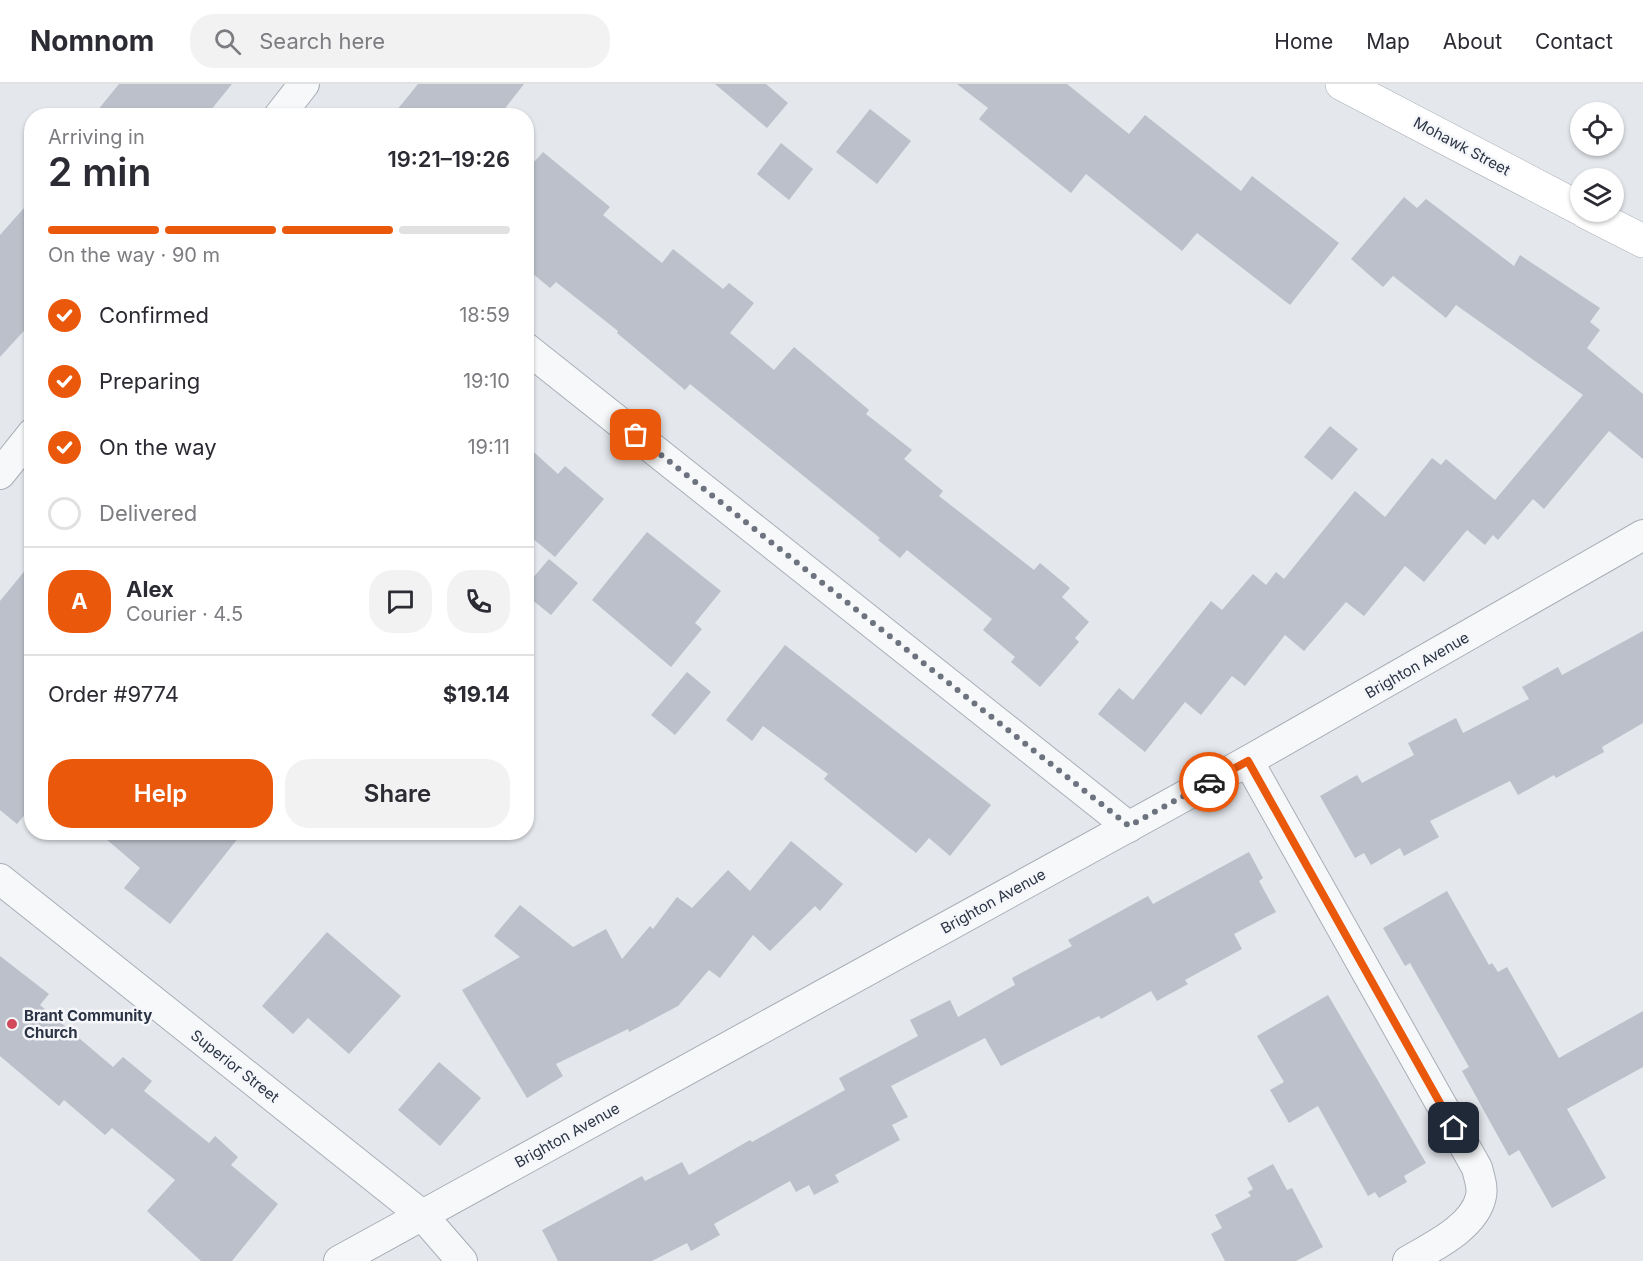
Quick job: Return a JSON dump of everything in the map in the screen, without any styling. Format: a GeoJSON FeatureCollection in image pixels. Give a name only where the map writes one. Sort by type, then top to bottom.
{"type":"FeatureCollection","features":[{"type":"Feature","properties":{"kind":"street"},"geometry":{"type":"LineString","coordinates":[[285,108],[304,84]]}},
{"type":"Feature","properties":{"kind":"street","name":"Mohawk Street"},"geometry":{"type":"LineString","coordinates":[[1342,84],[1570,203]]}},
{"type":"Feature","properties":{"kind":"street"},"geometry":{"type":"LineString","coordinates":[[1606,222],[1643,241]]}},
{"type":"Feature","properties":{"kind":"street"},"geometry":{"type":"LineString","coordinates":[[534,354],[1129,826]]}},
{"type":"Feature","properties":{"kind":"street"},"geometry":{"type":"LineString","coordinates":[[0,474],[24,444]]}},
{"type":"Feature","properties":{"kind":"street","name":"Brighton Avenue"},"geometry":{"type":"LineString","coordinates":[[339,1261],[1248,761],[1643,535]]}},
{"type":"Feature","properties":{"kind":"street"},"geometry":{"type":"LineString","coordinates":[[1248,761],[1477,1168],[1481,1196],[1475,1210],[1448,1236],[1409,1261]]}},
{"type":"Feature","properties":{"kind":"street","name":"Superior Street"},"geometry":{"type":"LineString","coordinates":[[0,879],[422,1215],[462,1261]]}},
{"type":"Feature","properties":{"kind":"building"},"geometry":{"type":"Polygon","coordinates":[[[119,84],[232,84],[212,108],[100,108],[119,84]]]}},
{"type":"Feature","properties":{"kind":"building"},"geometry":{"type":"Polygon","coordinates":[[[418,84],[524,84],[505,108],[398,108],[418,84]]]}},
{"type":"Feature","properties":{"kind":"building"},"geometry":{"type":"Polygon","coordinates":[[[715,84],[766,84],[788,103],[767,128],[715,84]]]}},
{"type":"Feature","properties":{"kind":"building"},"geometry":{"type":"Polygon","coordinates":[[[957,84],[1067,84],[1129,134],[1145,115],[1241,191],[1252,176],[1339,243],[1290,305],[1197,233],[1182,251],[1086,174],[1071,193],[979,119],[988,108],[957,84]]]}},
{"type":"Feature","properties":{"kind":"building"},"geometry":{"type":"Polygon","coordinates":[[[870,109],[911,141],[877,184],[836,152],[870,109]]]}},
{"type":"Feature","properties":{"kind":"building"},"geometry":{"type":"Polygon","coordinates":[[[781,143],[813,169],[789,200],[757,174],[781,143]]]}},
{"type":"Feature","properties":{"kind":"building"},"geometry":{"type":"Polygon","coordinates":[[[543,152],[610,207],[603,215],[662,263],[673,249],[723,289],[729,283],[754,303],[730,333],[774,370],[794,347],[869,410],[866,414],[912,450],[904,459],[943,491],[939,496],[1034,570],[1040,563],[1070,588],[1062,597],[1089,622],[1075,638],[1079,642],[1040,687],[1011,662],[1015,657],[983,630],[992,619],[907,550],[900,558],[878,540],[880,538],[690,384],[685,390],[617,333],[618,331],[556,282],[550,288],[534,275],[534,162],[543,152]]]}},
{"type":"Feature","properties":{"kind":"building"},"geometry":{"type":"Polygon","coordinates":[[[1404,197],[1417,208],[1426,199],[1514,266],[1520,255],[1600,308],[1590,322],[1600,330],[1587,348],[1643,394],[1643,459],[1609,431],[1544,509],[1533,499],[1498,540],[1493,535],[1485,545],[1467,530],[1424,582],[1405,566],[1364,616],[1346,602],[1304,651],[1285,635],[1245,686],[1232,676],[1201,715],[1185,702],[1145,752],[1098,714],[1119,688],[1133,700],[1211,601],[1222,610],[1253,574],[1266,585],[1276,572],[1284,579],[1355,491],[1385,517],[1432,458],[1441,465],[1446,459],[1495,500],[1583,395],[1456,305],[1446,318],[1393,276],[1383,287],[1351,259],[1404,197]]]}},
{"type":"Feature","properties":{"kind":"building"},"geometry":{"type":"Polygon","coordinates":[[[24,208],[24,331],[0,357],[0,235],[24,208]]]}},
{"type":"Feature","properties":{"kind":"building"},"geometry":{"type":"Polygon","coordinates":[[[1330,426],[1358,449],[1332,480],[1304,457],[1330,426]]]}},
{"type":"Feature","properties":{"kind":"building"},"geometry":{"type":"Polygon","coordinates":[[[534,452],[558,474],[565,466],[604,499],[555,557],[534,540],[534,452]]]}},
{"type":"Feature","properties":{"kind":"building"},"geometry":{"type":"Polygon","coordinates":[[[647,532],[721,591],[695,623],[702,629],[671,667],[592,600],[647,532]]]}},
{"type":"Feature","properties":{"kind":"building"},"geometry":{"type":"Polygon","coordinates":[[[549,559],[578,583],[551,615],[534,601],[534,577],[549,559]]]}},
{"type":"Feature","properties":{"kind":"building"},"geometry":{"type":"Polygon","coordinates":[[[24,572],[24,816],[17,824],[0,810],[0,601],[24,572]]]}},
{"type":"Feature","properties":{"kind":"building"},"geometry":{"type":"Polygon","coordinates":[[[1643,631],[1643,723],[1602,747],[1604,752],[1556,778],[1554,775],[1518,795],[1510,781],[1430,821],[1439,837],[1404,856],[1400,848],[1371,865],[1364,853],[1355,858],[1320,796],[1357,775],[1362,783],[1414,755],[1408,743],[1456,718],[1463,733],[1529,699],[1522,687],[1558,667],[1562,675],[1643,631]]]}},
{"type":"Feature","properties":{"kind":"building"},"geometry":{"type":"Polygon","coordinates":[[[785,645],[991,805],[950,856],[929,838],[916,853],[824,779],[828,774],[763,726],[752,741],[726,720],[785,645]]]}},
{"type":"Feature","properties":{"kind":"building"},"geometry":{"type":"Polygon","coordinates":[[[687,672],[711,692],[675,735],[651,715],[687,672]]]}},
{"type":"Feature","properties":{"kind":"building"},"geometry":{"type":"Polygon","coordinates":[[[107,840],[237,840],[170,924],[124,888],[140,868],[107,840]]]}},
{"type":"Feature","properties":{"kind":"building"},"geometry":{"type":"Polygon","coordinates":[[[791,841],[843,884],[820,911],[815,906],[770,951],[753,935],[720,978],[709,970],[678,1006],[629,1032],[628,1029],[556,1064],[563,1076],[527,1098],[462,990],[520,957],[494,936],[520,905],[573,947],[606,929],[622,959],[650,926],[653,929],[677,897],[692,908],[728,870],[750,891],[791,841]]]}},
{"type":"Feature","properties":{"kind":"building"},"geometry":{"type":"Polygon","coordinates":[[[1249,852],[1263,878],[1259,881],[1276,912],[1234,934],[1242,949],[1185,980],[1188,984],[1157,1001],[1151,991],[1101,1019],[1099,1016],[1001,1066],[985,1038],[891,1086],[908,1117],[892,1125],[900,1140],[835,1175],[839,1182],[814,1195],[809,1185],[796,1192],[790,1181],[714,1224],[720,1235],[691,1251],[687,1243],[652,1261],[558,1261],[542,1230],[642,1176],[645,1181],[682,1162],[689,1175],[750,1140],[752,1142],[845,1090],[839,1078],[918,1036],[910,1020],[950,1000],[958,1017],[1015,985],[1012,978],[1072,946],[1068,940],[1148,896],[1153,904],[1249,852]]]}},
{"type":"Feature","properties":{"kind":"building"},"geometry":{"type":"Polygon","coordinates":[[[1447,891],[1489,965],[1492,963],[1498,972],[1507,967],[1559,1058],[1643,1011],[1643,1067],[1567,1109],[1606,1178],[1552,1208],[1519,1150],[1509,1156],[1462,1071],[1469,1067],[1410,963],[1405,966],[1383,928],[1447,891]]]}},
{"type":"Feature","properties":{"kind":"building"},"geometry":{"type":"Polygon","coordinates":[[[327,932],[401,996],[349,1054],[308,1018],[293,1034],[262,1006],[327,932]]]}},
{"type":"Feature","properties":{"kind":"building"},"geometry":{"type":"Polygon","coordinates":[[[0,956],[49,994],[40,1005],[113,1067],[123,1057],[152,1081],[144,1091],[209,1143],[215,1136],[238,1157],[231,1165],[278,1204],[232,1261],[201,1261],[147,1211],[175,1180],[112,1128],[105,1135],[64,1100],[59,1106],[0,1056],[0,956]]]}},
{"type":"Feature","properties":{"kind":"building"},"geometry":{"type":"Polygon","coordinates":[[[1328,995],[1426,1163],[1404,1176],[1407,1182],[1379,1198],[1375,1192],[1368,1196],[1318,1106],[1289,1123],[1270,1090],[1284,1082],[1257,1036],[1328,995]]]}},
{"type":"Feature","properties":{"kind":"building"},"geometry":{"type":"Polygon","coordinates":[[[439,1062],[481,1098],[440,1146],[398,1110],[439,1062]]]}},
{"type":"Feature","properties":{"kind":"building"},"geometry":{"type":"Polygon","coordinates":[[[1273,1164],[1287,1190],[1292,1188],[1323,1247],[1296,1261],[1225,1261],[1211,1234],[1222,1228],[1215,1215],[1251,1196],[1248,1192],[1253,1189],[1247,1178],[1273,1164]]]}},
{"type":"Feature","properties":{"kind":"way so far"},"geometry":{"type":"LineString","coordinates":[[636,435],[1129,826],[1209,782]]}},
{"type":"Feature","properties":{"kind":"place","name":"Brant Community Church"},"geometry":{"type":"Point","coordinates":[12,1024]}},
{"type":"Feature","properties":{"kind":"route"},"geometry":{"type":"LineString","coordinates":[[1209,782],[1248,761],[1454,1128]]}}]}
